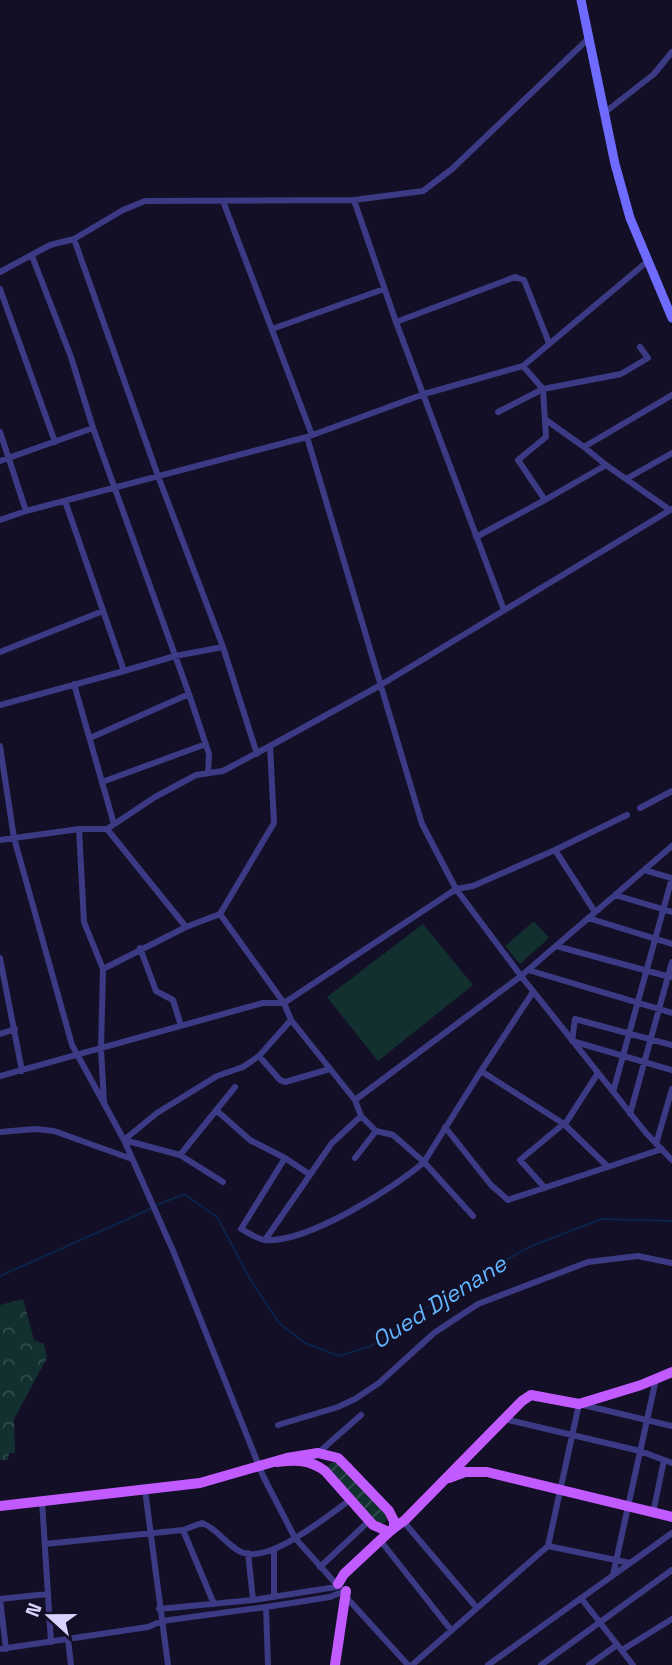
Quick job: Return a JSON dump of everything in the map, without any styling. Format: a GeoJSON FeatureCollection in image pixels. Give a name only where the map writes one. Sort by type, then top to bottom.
{"type":"FeatureCollection","features":[{"type":"Feature","properties":{"kind":"main road"},"geometry":{"type":"LineString","coordinates":[[581,0],[624,197],[672,317]]}},
{"type":"Feature","properties":{"kind":"main road"},"geometry":{"type":"LineString","coordinates":[[335,1665],[340,1593],[344,1574],[414,1510],[522,1401],[531,1395],[579,1404],[641,1385],[672,1372]]}},
{"type":"Feature","properties":{"kind":"main road"},"geometry":{"type":"LineString","coordinates":[[562,1402],[626,1382],[654,1378]]}},
{"type":"Feature","properties":{"kind":"main road"},"geometry":{"type":"LineString","coordinates":[[0,1506],[200,1483],[301,1455],[318,1453],[338,1458],[389,1511],[395,1527]]}},
{"type":"Feature","properties":{"kind":"main road"},"geometry":{"type":"LineString","coordinates":[[325,1471],[328,1461],[338,1458]]}},
{"type":"Feature","properties":{"kind":"main road"},"geometry":{"type":"LineString","coordinates":[[276,1462],[304,1460],[325,1471],[371,1523],[376,1538],[366,1553]]}},
{"type":"Feature","properties":{"kind":"main road"},"geometry":{"type":"LineString","coordinates":[[442,1481],[474,1471],[672,1517]]}},
{"type":"Feature","properties":{"kind":"main road"},"geometry":{"type":"LineString","coordinates":[[389,1511],[405,1514],[414,1510]]}},
{"type":"Feature","properties":{"kind":"main road"},"geometry":{"type":"LineString","coordinates":[[371,1523],[395,1527]]}},
{"type":"Feature","properties":{"kind":"street"},"geometry":{"type":"LineString","coordinates":[[0,272],[51,245],[74,239],[123,210],[145,201],[354,200],[423,191],[452,169],[589,38]]}},
{"type":"Feature","properties":{"kind":"street"},"geometry":{"type":"LineString","coordinates":[[604,113],[654,74],[672,52]]}},
{"type":"Feature","properties":{"kind":"street"},"geometry":{"type":"LineString","coordinates":[[354,200],[396,322],[504,610]]}},
{"type":"Feature","properties":{"kind":"street"},"geometry":{"type":"LineString","coordinates":[[223,201],[309,436],[379,685],[422,824],[456,889],[630,1114],[672,1160]]}},
{"type":"Feature","properties":{"kind":"street"},"geometry":{"type":"LineString","coordinates":[[74,239],[158,476],[223,647],[257,754]]}},
{"type":"Feature","properties":{"kind":"street"},"geometry":{"type":"LineString","coordinates":[[32,256],[71,357],[114,488],[190,694],[209,754],[208,773]]}},
{"type":"Feature","properties":{"kind":"street"},"geometry":{"type":"LineString","coordinates":[[0,520],[65,500],[309,436],[424,394],[523,366],[648,261]]}},
{"type":"Feature","properties":{"kind":"street"},"geometry":{"type":"LineString","coordinates":[[396,322],[515,277],[524,280],[549,343]]}},
{"type":"Feature","properties":{"kind":"street"},"geometry":{"type":"LineString","coordinates":[[0,289],[55,442]]}},
{"type":"Feature","properties":{"kind":"street"},"geometry":{"type":"LineString","coordinates":[[272,329],[384,289]]}},
{"type":"Feature","properties":{"kind":"street"},"geometry":{"type":"LineString","coordinates":[[498,412],[544,389],[621,374],[648,358],[640,347]]}},
{"type":"Feature","properties":{"kind":"street"},"geometry":{"type":"LineString","coordinates":[[523,366],[544,389],[546,437],[518,460],[545,500]]}},
{"type":"Feature","properties":{"kind":"street"},"geometry":{"type":"LineString","coordinates":[[584,447],[672,394]]}},
{"type":"Feature","properties":{"kind":"street"},"geometry":{"type":"LineString","coordinates":[[0,840],[79,829],[107,829],[155,797],[196,775],[223,771],[379,685],[671,510],[546,420]]}},
{"type":"Feature","properties":{"kind":"street"},"geometry":{"type":"LineString","coordinates":[[0,461],[93,428]]}},
{"type":"Feature","properties":{"kind":"street"},"geometry":{"type":"LineString","coordinates":[[0,432],[26,511]]}},
{"type":"Feature","properties":{"kind":"street"},"geometry":{"type":"LineString","coordinates":[[626,479],[672,453]]}},
{"type":"Feature","properties":{"kind":"street"},"geometry":{"type":"LineString","coordinates":[[476,537],[606,465]]}},
{"type":"Feature","properties":{"kind":"street"},"geometry":{"type":"LineString","coordinates":[[65,500],[124,671]]}},
{"type":"Feature","properties":{"kind":"street"},"geometry":{"type":"LineString","coordinates":[[0,652],[103,611]]}},
{"type":"Feature","properties":{"kind":"street"},"geometry":{"type":"LineString","coordinates":[[0,705],[175,656],[223,647]]}},
{"type":"Feature","properties":{"kind":"street"},"geometry":{"type":"LineString","coordinates":[[74,684],[114,824]]}},
{"type":"Feature","properties":{"kind":"street"},"geometry":{"type":"LineString","coordinates":[[90,738],[190,694]]}},
{"type":"Feature","properties":{"kind":"street"},"geometry":{"type":"LineString","coordinates":[[102,782],[206,744]]}},
{"type":"Feature","properties":{"kind":"street"},"geometry":{"type":"LineString","coordinates":[[0,746],[14,838],[72,1045],[124,1140],[217,1358],[260,1467],[295,1538],[340,1593],[410,1665],[548,1546],[579,1404],[672,1426]]}},
{"type":"Feature","properties":{"kind":"street"},"geometry":{"type":"LineString","coordinates":[[103,968],[140,948],[220,914],[274,823],[270,746]]}},
{"type":"Feature","properties":{"kind":"street"},"geometry":{"type":"LineString","coordinates":[[640,808],[672,791]]}},
{"type":"Feature","properties":{"kind":"street"},"geometry":{"type":"LineString","coordinates":[[0,1076],[263,1003],[284,1003],[456,889],[473,886],[627,815]]}},
{"type":"Feature","properties":{"kind":"street"},"geometry":{"type":"LineString","coordinates":[[79,829],[84,922],[103,968],[101,1049],[105,1105]]}},
{"type":"Feature","properties":{"kind":"street"},"geometry":{"type":"LineString","coordinates":[[107,829],[186,927]]}},
{"type":"Feature","properties":{"kind":"street"},"geometry":{"type":"LineString","coordinates":[[355,1100],[521,976],[672,846]]}},
{"type":"Feature","properties":{"kind":"street"},"geometry":{"type":"LineString","coordinates":[[555,850],[595,912]]}},
{"type":"Feature","properties":{"kind":"street"},"geometry":{"type":"LineString","coordinates":[[613,1092],[672,878],[644,870]]}},
{"type":"Feature","properties":{"kind":"street"},"geometry":{"type":"LineString","coordinates":[[615,895],[672,912]]}},
{"type":"Feature","properties":{"kind":"street"},"geometry":{"type":"LineString","coordinates":[[220,914],[284,1003],[291,1020],[355,1100],[361,1116],[376,1131],[393,1135],[424,1162],[472,1216]]}},
{"type":"Feature","properties":{"kind":"street"},"geometry":{"type":"LineString","coordinates":[[588,918],[672,944]]}},
{"type":"Feature","properties":{"kind":"street"},"geometry":{"type":"LineString","coordinates":[[556,946],[670,977]]}},
{"type":"Feature","properties":{"kind":"street"},"geometry":{"type":"LineString","coordinates":[[140,948],[156,991],[173,1000],[181,1026]]}},
{"type":"Feature","properties":{"kind":"street"},"geometry":{"type":"LineString","coordinates":[[0,958],[22,1071]]}},
{"type":"Feature","properties":{"kind":"street"},"geometry":{"type":"LineString","coordinates":[[630,1114],[672,962]]}},
{"type":"Feature","properties":{"kind":"street"},"geometry":{"type":"LineString","coordinates":[[528,970],[672,1013]]}},
{"type":"Feature","properties":{"kind":"street"},"geometry":{"type":"LineString","coordinates":[[285,1158],[242,1229],[265,1240],[308,1231],[355,1209],[406,1178],[424,1162],[533,992]]}},
{"type":"Feature","properties":{"kind":"street"},"geometry":{"type":"LineString","coordinates":[[572,1041],[575,1019],[672,1045]]}},
{"type":"Feature","properties":{"kind":"street"},"geometry":{"type":"LineString","coordinates":[[124,1140],[156,1113],[217,1076],[243,1067],[259,1056],[291,1020]]}},
{"type":"Feature","properties":{"kind":"street"},"geometry":{"type":"LineString","coordinates":[[0,1034],[15,1029]]}},
{"type":"Feature","properties":{"kind":"street"},"geometry":{"type":"LineString","coordinates":[[572,1041],[672,1070]]}},
{"type":"Feature","properties":{"kind":"street"},"geometry":{"type":"LineString","coordinates":[[259,1056],[280,1080],[285,1082],[330,1069]]}},
{"type":"Feature","properties":{"kind":"street"},"geometry":{"type":"LineString","coordinates":[[481,1071],[564,1124],[607,1166]]}},
{"type":"Feature","properties":{"kind":"street"},"geometry":{"type":"LineString","coordinates":[[545,1188],[520,1160],[564,1124],[598,1073]]}},
{"type":"Feature","properties":{"kind":"street"},"geometry":{"type":"LineString","coordinates":[[180,1155],[235,1087]]}},
{"type":"Feature","properties":{"kind":"street"},"geometry":{"type":"LineString","coordinates":[[659,1147],[672,1088]]}},
{"type":"Feature","properties":{"kind":"street"},"geometry":{"type":"LineString","coordinates":[[216,1110],[250,1140],[309,1174]]}},
{"type":"Feature","properties":{"kind":"street"},"geometry":{"type":"LineString","coordinates":[[265,1240],[332,1143],[361,1116]]}},
{"type":"Feature","properties":{"kind":"street"},"geometry":{"type":"LineString","coordinates":[[664,1118],[672,1120]]}},
{"type":"Feature","properties":{"kind":"street"},"geometry":{"type":"LineString","coordinates":[[445,1127],[491,1185],[508,1200],[659,1147]]}},
{"type":"Feature","properties":{"kind":"street"},"geometry":{"type":"LineString","coordinates":[[0,1132],[34,1129],[54,1131],[132,1159]]}},
{"type":"Feature","properties":{"kind":"street"},"geometry":{"type":"LineString","coordinates":[[355,1158],[376,1131]]}},
{"type":"Feature","properties":{"kind":"street"},"geometry":{"type":"LineString","coordinates":[[124,1140],[180,1155],[223,1182]]}},
{"type":"Feature","properties":{"kind":"street"},"geometry":{"type":"LineString","coordinates":[[278,1425],[338,1407],[355,1399],[379,1383],[435,1333],[478,1304],[588,1262],[638,1256],[672,1263]]}},
{"type":"Feature","properties":{"kind":"street"},"geometry":{"type":"LineString","coordinates":[[613,1575],[654,1378]]}},
{"type":"Feature","properties":{"kind":"street"},"geometry":{"type":"LineString","coordinates":[[318,1453],[361,1415]]}},
{"type":"Feature","properties":{"kind":"street"},"geometry":{"type":"LineString","coordinates":[[504,1419],[640,1451],[672,1463]]}},
{"type":"Feature","properties":{"kind":"street"},"geometry":{"type":"LineString","coordinates":[[653,1513],[664,1460]]}},
{"type":"Feature","properties":{"kind":"street"},"geometry":{"type":"LineString","coordinates":[[145,1490],[168,1665]]}},
{"type":"Feature","properties":{"kind":"street"},"geometry":{"type":"LineString","coordinates":[[44,1544],[183,1530],[205,1524],[240,1552],[274,1550],[350,1500]]}},
{"type":"Feature","properties":{"kind":"street"},"geometry":{"type":"LineString","coordinates":[[42,1501],[51,1642]]}},
{"type":"Feature","properties":{"kind":"street"},"geometry":{"type":"LineString","coordinates":[[320,1567],[371,1523]]}},
{"type":"Feature","properties":{"kind":"street"},"geometry":{"type":"LineString","coordinates":[[395,1527],[477,1608]]}},
{"type":"Feature","properties":{"kind":"street"},"geometry":{"type":"LineString","coordinates":[[183,1530],[214,1604]]}},
{"type":"Feature","properties":{"kind":"street"},"geometry":{"type":"LineString","coordinates":[[492,1664],[672,1533]]}},
{"type":"Feature","properties":{"kind":"street"},"geometry":{"type":"LineString","coordinates":[[380,1540],[451,1630]]}},
{"type":"Feature","properties":{"kind":"street"},"geometry":{"type":"LineString","coordinates":[[548,1546],[630,1563]]}},
{"type":"Feature","properties":{"kind":"street"},"geometry":{"type":"LineString","coordinates":[[274,1550],[274,1597]]}},
{"type":"Feature","properties":{"kind":"street"},"geometry":{"type":"LineString","coordinates":[[248,1553],[253,1600]]}},
{"type":"Feature","properties":{"kind":"street"},"geometry":{"type":"LineString","coordinates":[[541,1665],[672,1570]]}},
{"type":"Feature","properties":{"kind":"street"},"geometry":{"type":"LineString","coordinates":[[159,1609],[340,1593]]}},
{"type":"Feature","properties":{"kind":"street"},"geometry":{"type":"LineString","coordinates":[[48,1594],[0,1599],[3,1649],[340,1593]]}},
{"type":"Feature","properties":{"kind":"street"},"geometry":{"type":"LineString","coordinates":[[581,1598],[633,1665]]}},
{"type":"Feature","properties":{"kind":"street"},"geometry":{"type":"LineString","coordinates":[[266,1607],[268,1665]]}},
{"type":"Feature","properties":{"kind":"street"},"geometry":{"type":"LineString","coordinates":[[589,1665],[672,1619]]}},
{"type":"Feature","properties":{"kind":"street"},"geometry":{"type":"LineString","coordinates":[[68,1639],[71,1665]]}},
{"type":"Feature","properties":{"kind":"green space"},"geometry":{"type":"Polygon","coordinates":[[[534,921],[549,938],[520,964],[505,946],[534,921]]]}},
{"type":"Feature","properties":{"kind":"green space"},"geometry":{"type":"Polygon","coordinates":[[[423,924],[473,985],[378,1061],[327,997],[423,924]]]}},
{"type":"Feature","properties":{"kind":"green space"},"geometry":{"type":"Polygon","coordinates":[[[23,1299],[34,1340],[44,1344],[47,1358],[14,1419],[15,1453],[9,1453],[8,1460],[0,1460],[0,1305],[23,1299]]]}},
{"type":"Feature","properties":{"kind":"green space"},"geometry":{"type":"Polygon","coordinates":[[[337,1461],[386,1515],[386,1521],[381,1524],[376,1522],[329,1469],[329,1464],[337,1461]]]}},
{"type":"Feature","properties":{"kind":"waterway","name":"Oued Djenane"},"geometry":{"type":"LineString","coordinates":[[155,1206],[184,1194],[217,1217],[250,1279],[279,1323],[305,1343],[339,1356],[371,1346],[448,1293],[531,1246],[602,1219],[672,1221]]}},
{"type":"Feature","properties":{"kind":"waterway","name":"Oued Djenane"},"geometry":{"type":"LineString","coordinates":[[0,1276],[150,1209]]}}]}
